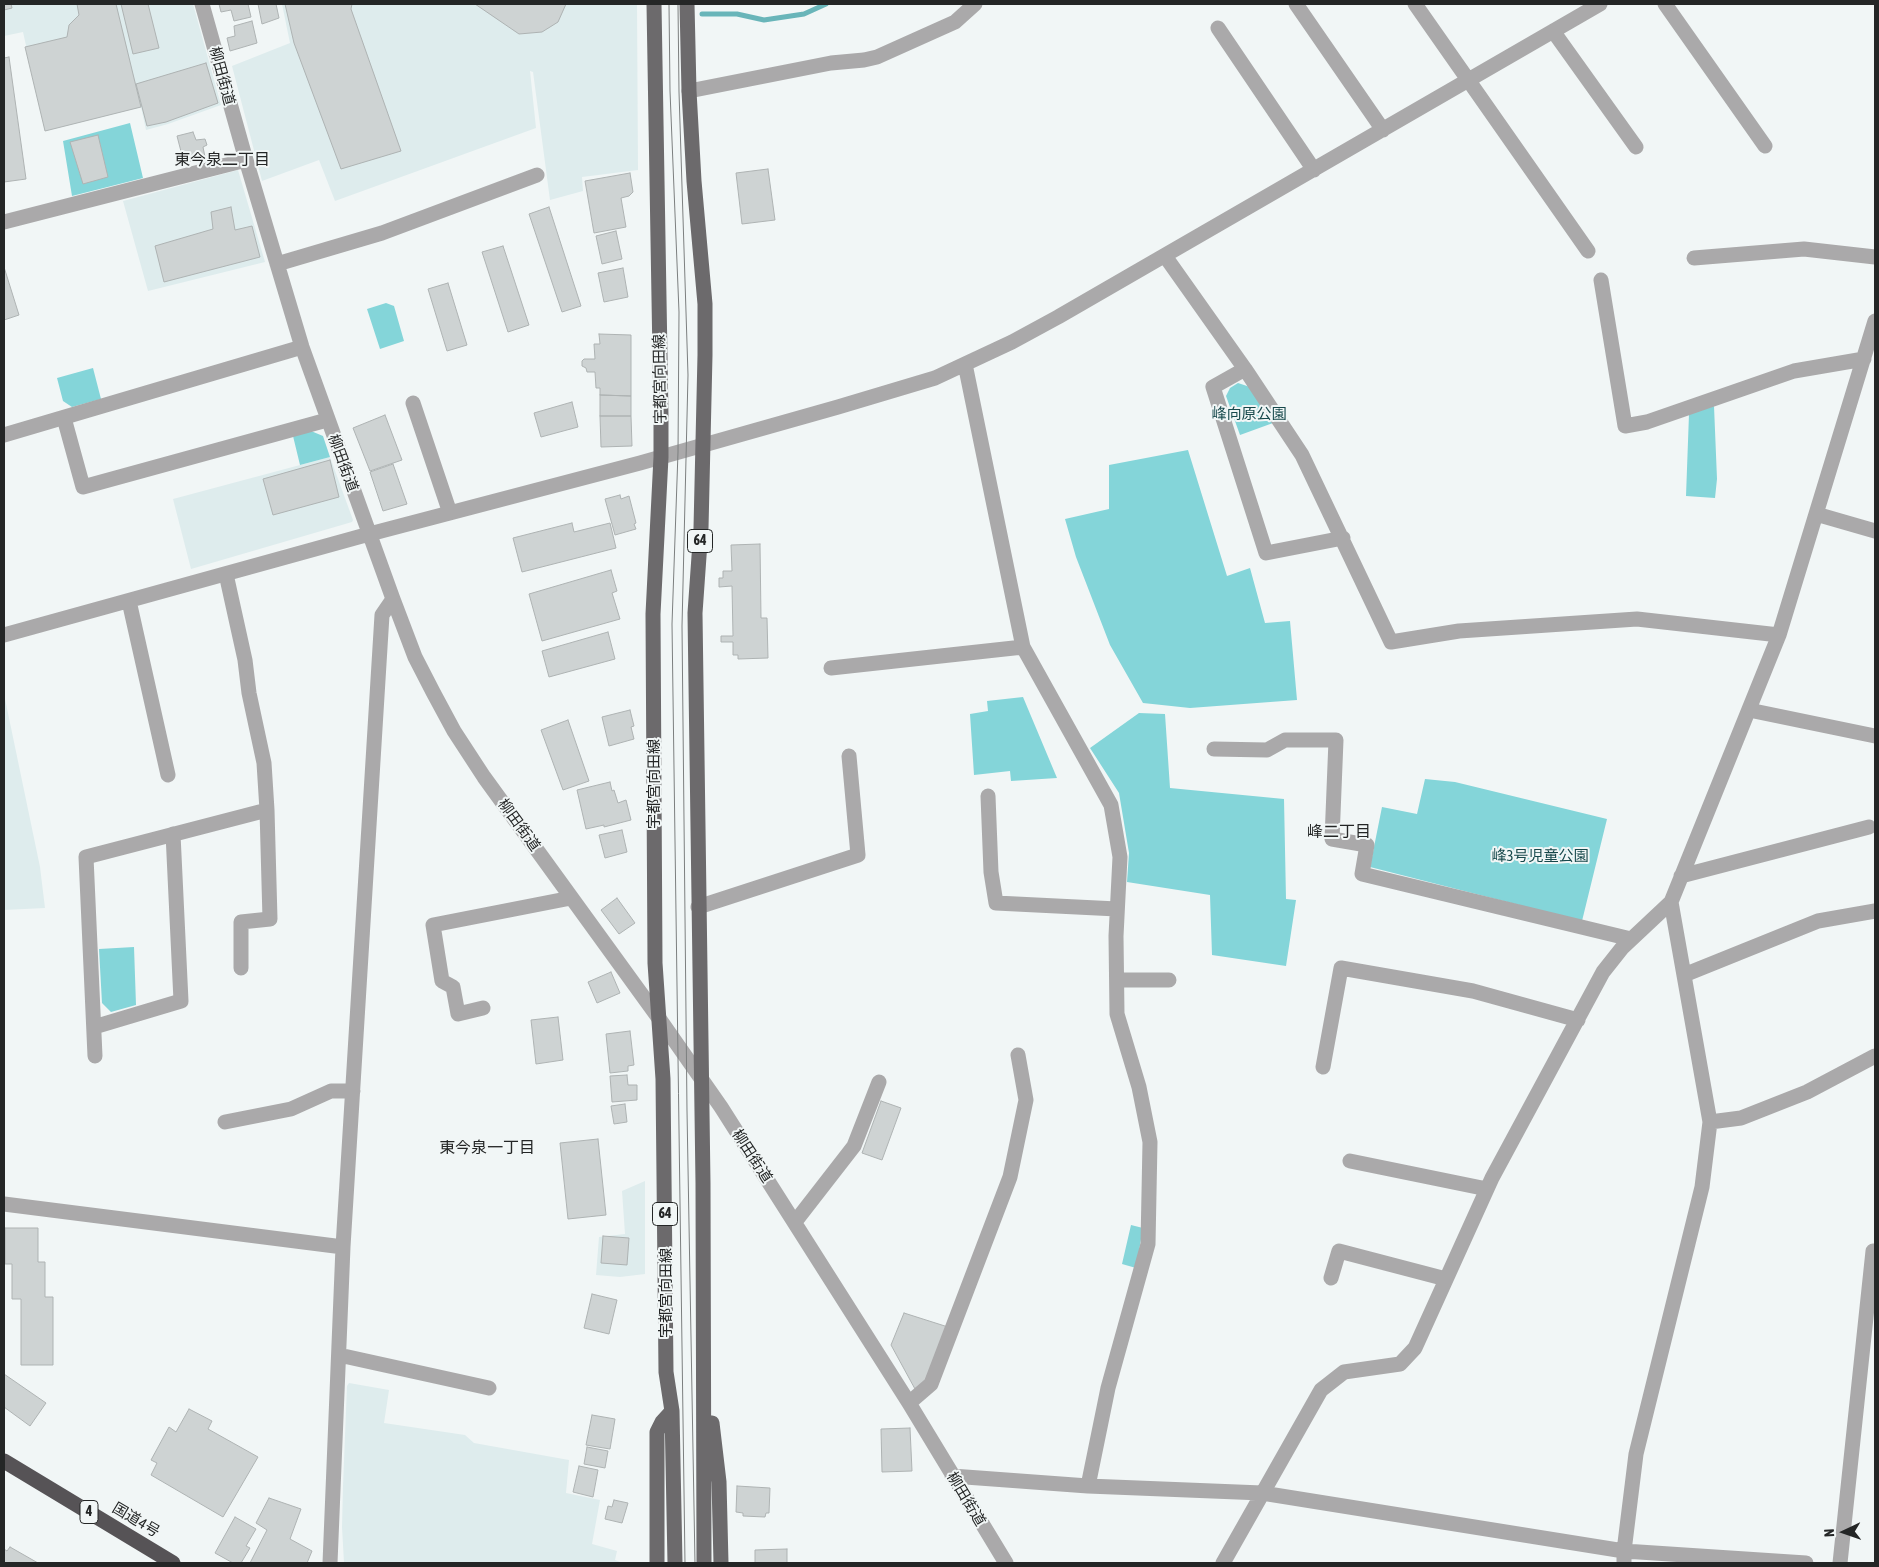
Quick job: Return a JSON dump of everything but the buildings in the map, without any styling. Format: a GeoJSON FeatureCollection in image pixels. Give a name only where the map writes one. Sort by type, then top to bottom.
{"type":"FeatureCollection","features":[{"type":"Feature","properties":{"kind":"highway","name":"国道4号"},"geometry":{"type":"LineString","coordinates":[[4,1461],[174,1563]]}},
{"type":"Feature","properties":{"kind":"main road","name":"宇都宮向田線"},"geometry":{"type":"LineString","coordinates":[[654,4],[661,457],[653,614],[654,963],[663,1079],[666,1372],[672,1411],[675,1563]]}},
{"type":"Feature","properties":{"kind":"main road","name":"64"},"geometry":{"type":"LineString","coordinates":[[687,4],[694,181],[704,304],[704,445],[695,613],[704,1364],[704,1563]]}},
{"type":"Feature","properties":{"kind":"main road"},"geometry":{"type":"LineString","coordinates":[[704,1364],[719,1482],[721,1563]]}},
{"type":"Feature","properties":{"kind":"main road"},"geometry":{"type":"LineString","coordinates":[[657,1563],[657,1432],[662,1422],[672,1411]]}},
{"type":"Feature","properties":{"kind":"street","name":"柳田街道"},"geometry":{"type":"LineString","coordinates":[[202,4],[302,347],[368,535],[415,656],[454,730],[484,777],[721,1107],[909,1403],[1006,1563]]}},
{"type":"Feature","properties":{"kind":"street"},"geometry":{"type":"LineString","coordinates":[[689,91],[831,63],[864,60],[955,22],[975,4]]}},
{"type":"Feature","properties":{"kind":"street"},"geometry":{"type":"LineString","coordinates":[[1296,4],[1382,130]]}},
{"type":"Feature","properties":{"kind":"street"},"geometry":{"type":"LineString","coordinates":[[1415,4],[1588,251]]}},
{"type":"Feature","properties":{"kind":"street"},"geometry":{"type":"LineString","coordinates":[[4,635],[661,457],[935,378],[1012,342],[1165,256],[1600,4]]}},
{"type":"Feature","properties":{"kind":"street"},"geometry":{"type":"LineString","coordinates":[[1665,4],[1765,146]]}},
{"type":"Feature","properties":{"kind":"street"},"geometry":{"type":"LineString","coordinates":[[1218,28],[1314,170]]}},
{"type":"Feature","properties":{"kind":"street"},"geometry":{"type":"LineString","coordinates":[[1554,31],[1636,147]]}},
{"type":"Feature","properties":{"kind":"street"},"geometry":{"type":"LineString","coordinates":[[4,222],[246,160]]}},
{"type":"Feature","properties":{"kind":"street"},"geometry":{"type":"LineString","coordinates":[[277,264],[382,233],[537,175]]}},
{"type":"Feature","properties":{"kind":"street"},"geometry":{"type":"LineString","coordinates":[[1694,258],[1804,249],[1875,257]]}},
{"type":"Feature","properties":{"kind":"street"},"geometry":{"type":"LineString","coordinates":[[1165,256],[1245,369],[1302,455],[1391,642],[1458,631],[1637,619],[1779,635]]}},
{"type":"Feature","properties":{"kind":"street"},"geometry":{"type":"LineString","coordinates":[[1601,280],[1625,426],[1647,422],[1794,371],[1864,359]]}},
{"type":"Feature","properties":{"kind":"street"},"geometry":{"type":"LineString","coordinates":[[1223,1563],[1321,1390],[1344,1372],[1400,1364],[1415,1348],[1488,1189],[1603,972],[1622,948],[1671,902],[1779,635],[1874,330]]}},
{"type":"Feature","properties":{"kind":"street"},"geometry":{"type":"LineString","coordinates":[[4,435],[302,347]]}},
{"type":"Feature","properties":{"kind":"street"},"geometry":{"type":"LineString","coordinates":[[965,364],[1023,647],[1111,805],[1120,857],[1117,909],[1117,1014],[1139,1087],[1150,1142],[1148,1244],[1108,1388],[1088,1486]]}},
{"type":"Feature","properties":{"kind":"street"},"geometry":{"type":"LineString","coordinates":[[1245,369],[1213,387],[1266,553],[1343,538]]}},
{"type":"Feature","properties":{"kind":"street"},"geometry":{"type":"LineString","coordinates":[[413,403],[450,513]]}},
{"type":"Feature","properties":{"kind":"street"},"geometry":{"type":"LineString","coordinates":[[64,418],[83,486],[327,420]]}},
{"type":"Feature","properties":{"kind":"street"},"geometry":{"type":"LineString","coordinates":[[1816,514],[1875,531]]}},
{"type":"Feature","properties":{"kind":"street"},"geometry":{"type":"LineString","coordinates":[[226,574],[245,660],[264,763],[267,810],[270,919],[241,922],[241,968]]}},
{"type":"Feature","properties":{"kind":"street"},"geometry":{"type":"LineString","coordinates":[[330,1563],[343,1247],[382,615],[393,599]]}},
{"type":"Feature","properties":{"kind":"street"},"geometry":{"type":"LineString","coordinates":[[129,601],[168,776]]}},
{"type":"Feature","properties":{"kind":"street"},"geometry":{"type":"LineString","coordinates":[[831,668],[1023,647]]}},
{"type":"Feature","properties":{"kind":"street"},"geometry":{"type":"LineString","coordinates":[[1749,710],[1875,736]]}},
{"type":"Feature","properties":{"kind":"street"},"geometry":{"type":"LineString","coordinates":[[1214,750],[1267,750],[1285,740],[1336,740],[1332,839],[1367,845],[1362,874],[1631,939]]}},
{"type":"Feature","properties":{"kind":"street"},"geometry":{"type":"LineString","coordinates":[[698,907],[858,855],[849,756]]}},
{"type":"Feature","properties":{"kind":"street"},"geometry":{"type":"LineString","coordinates":[[988,796],[991,872],[996,903],[1117,909]]}},
{"type":"Feature","properties":{"kind":"street"},"geometry":{"type":"LineString","coordinates":[[95,1056],[86,858],[267,810]]}},
{"type":"Feature","properties":{"kind":"street"},"geometry":{"type":"LineString","coordinates":[[1682,876],[1869,826]]}},
{"type":"Feature","properties":{"kind":"street"},"geometry":{"type":"LineString","coordinates":[[94,1027],[181,1001],[173,834]]}},
{"type":"Feature","properties":{"kind":"street"},"geometry":{"type":"LineString","coordinates":[[483,1008],[458,1014],[453,987],[442,981],[433,925],[571,898]]}},
{"type":"Feature","properties":{"kind":"street"},"geometry":{"type":"LineString","coordinates":[[1624,1557],[1636,1454],[1702,1187],[1710,1122],[1671,902]]}},
{"type":"Feature","properties":{"kind":"street"},"geometry":{"type":"LineString","coordinates":[[1684,975],[1818,921],[1875,911]]}},
{"type":"Feature","properties":{"kind":"street"},"geometry":{"type":"LineString","coordinates":[[1323,1067],[1341,968],[1473,991],[1578,1020]]}},
{"type":"Feature","properties":{"kind":"street"},"geometry":{"type":"LineString","coordinates":[[1117,980],[1169,980]]}},
{"type":"Feature","properties":{"kind":"street"},"geometry":{"type":"LineString","coordinates":[[909,1403],[931,1384],[1010,1177],[1026,1100],[1018,1055]]}},
{"type":"Feature","properties":{"kind":"street"},"geometry":{"type":"LineString","coordinates":[[1710,1122],[1741,1118],[1807,1092],[1875,1056]]}},
{"type":"Feature","properties":{"kind":"street"},"geometry":{"type":"LineString","coordinates":[[795,1222],[854,1146],[879,1082]]}},
{"type":"Feature","properties":{"kind":"street"},"geometry":{"type":"LineString","coordinates":[[225,1122],[291,1109],[332,1091],[353,1091]]}},
{"type":"Feature","properties":{"kind":"street"},"geometry":{"type":"LineString","coordinates":[[1350,1161],[1488,1189]]}},
{"type":"Feature","properties":{"kind":"street"},"geometry":{"type":"LineString","coordinates":[[4,1204],[343,1247]]}},
{"type":"Feature","properties":{"kind":"street"},"geometry":{"type":"LineString","coordinates":[[1331,1278],[1338,1251],[1446,1279]]}},
{"type":"Feature","properties":{"kind":"street"},"geometry":{"type":"LineString","coordinates":[[1840,1563],[1873,1251],[1875,1251]]}},
{"type":"Feature","properties":{"kind":"street"},"geometry":{"type":"LineString","coordinates":[[339,1355],[489,1388]]}},
{"type":"Feature","properties":{"kind":"street"},"geometry":{"type":"LineString","coordinates":[[952,1476],[1088,1486],[1262,1493],[1624,1557],[1806,1563]]}},
{"type":"Feature","properties":{"kind":"shaded area"},"geometry":{"type":"Polygon","coordinates":[[[4,4],[193,4],[221,105],[146,130],[141,107],[45,131],[23,32],[4,36],[4,4]]]}},
{"type":"Feature","properties":{"kind":"shaded area"},"geometry":{"type":"Polygon","coordinates":[[[282,4],[637,4],[638,170],[582,177],[583,191],[550,200],[533,72],[530,71],[536,128],[335,201],[319,160],[262,181],[232,66],[290,43],[282,4]]]}},
{"type":"Feature","properties":{"kind":"shaded area"},"geometry":{"type":"Polygon","coordinates":[[[238,170],[265,262],[148,291],[123,201],[238,170]]]}},
{"type":"Feature","properties":{"kind":"shaded area"},"geometry":{"type":"Polygon","coordinates":[[[330,457],[353,520],[352,522],[191,569],[173,499],[330,457]]]}},
{"type":"Feature","properties":{"kind":"shaded area"},"geometry":{"type":"Polygon","coordinates":[[[4,694],[40,867],[45,908],[4,910],[4,694]]]}},
{"type":"Feature","properties":{"kind":"shaded area"},"geometry":{"type":"Polygon","coordinates":[[[645,1181],[645,1274],[620,1277],[596,1275],[599,1237],[625,1234],[622,1191],[645,1181]]]}},
{"type":"Feature","properties":{"kind":"shaded area"},"geometry":{"type":"Polygon","coordinates":[[[349,1383],[389,1390],[384,1423],[465,1435],[474,1443],[569,1460],[566,1493],[600,1500],[592,1544],[617,1551],[615,1560],[623,1563],[344,1563],[342,1527],[343,1486],[347,1386],[349,1383]]]}},
{"type":"Feature","properties":{"kind":"green space"},"geometry":{"type":"Polygon","coordinates":[[[130,123],[143,178],[72,196],[63,141],[130,123]]]}},
{"type":"Feature","properties":{"kind":"green space"},"geometry":{"type":"Polygon","coordinates":[[[386,303],[394,306],[404,341],[380,349],[367,309],[386,303]]]}},
{"type":"Feature","properties":{"kind":"green space"},"geometry":{"type":"Polygon","coordinates":[[[93,368],[101,399],[72,407],[63,401],[57,378],[93,368]]]}},
{"type":"Feature","properties":{"kind":"green space","name":"峰向原公園"},"geometry":{"type":"Polygon","coordinates":[[[1238,383],[1250,387],[1273,423],[1240,435],[1226,396],[1230,388],[1238,383]]]}},
{"type":"Feature","properties":{"kind":"green space"},"geometry":{"type":"Polygon","coordinates":[[[1714,406],[1717,479],[1715,498],[1686,496],[1689,414],[1714,406]]]}},
{"type":"Feature","properties":{"kind":"green space"},"geometry":{"type":"Polygon","coordinates":[[[311,431],[323,436],[330,457],[300,465],[293,436],[311,431]]]}},
{"type":"Feature","properties":{"kind":"green space"},"geometry":{"type":"Polygon","coordinates":[[[1188,450],[1227,576],[1250,568],[1265,623],[1290,621],[1297,700],[1190,708],[1143,703],[1110,645],[1076,557],[1065,519],[1109,509],[1109,465],[1188,450]]]}},
{"type":"Feature","properties":{"kind":"green space"},"geometry":{"type":"Polygon","coordinates":[[[1023,697],[1057,778],[1011,781],[1010,771],[974,775],[970,714],[988,711],[987,701],[1023,697]]]}},
{"type":"Feature","properties":{"kind":"green space"},"geometry":{"type":"Polygon","coordinates":[[[1139,713],[1165,714],[1170,788],[1284,799],[1286,899],[1296,900],[1286,966],[1212,955],[1210,895],[1127,882],[1129,853],[1119,793],[1090,748],[1139,713]]]}},
{"type":"Feature","properties":{"kind":"green space","name":"峰3号児童公園"},"geometry":{"type":"Polygon","coordinates":[[[1425,779],[1455,782],[1607,819],[1582,921],[1370,867],[1382,807],[1417,814],[1425,779]]]}},
{"type":"Feature","properties":{"kind":"green space"},"geometry":{"type":"Polygon","coordinates":[[[134,947],[136,1005],[111,1012],[102,1003],[99,949],[134,947]]]}},
{"type":"Feature","properties":{"kind":"green space"},"geometry":{"type":"Polygon","coordinates":[[[1131,1225],[1143,1228],[1136,1268],[1122,1264],[1131,1225]]]}},
{"type":"Feature","properties":{"kind":"waterway"},"geometry":{"type":"LineString","coordinates":[[702,14],[737,14],[764,20],[804,14],[826,4]]}},
{"type":"Feature","properties":{"kind":"tram line"},"geometry":{"type":"LineString","coordinates":[[669,4],[670,91],[679,312],[678,452],[672,624],[685,1563]]}},
{"type":"Feature","properties":{"kind":"tram line"},"geometry":{"type":"LineString","coordinates":[[678,4],[688,375],[682,626],[687,1111],[695,1563]]}},
{"type":"Feature","properties":{"kind":"district","name":"東今泉二丁目"},"geometry":{"type":"Point","coordinates":[222,160]}},
{"type":"Feature","properties":{"kind":"district","name":"峰二丁目"},"geometry":{"type":"Point","coordinates":[1339,832]}},
{"type":"Feature","properties":{"kind":"district","name":"東今泉一丁目"},"geometry":{"type":"Point","coordinates":[487,1148]}}]}
